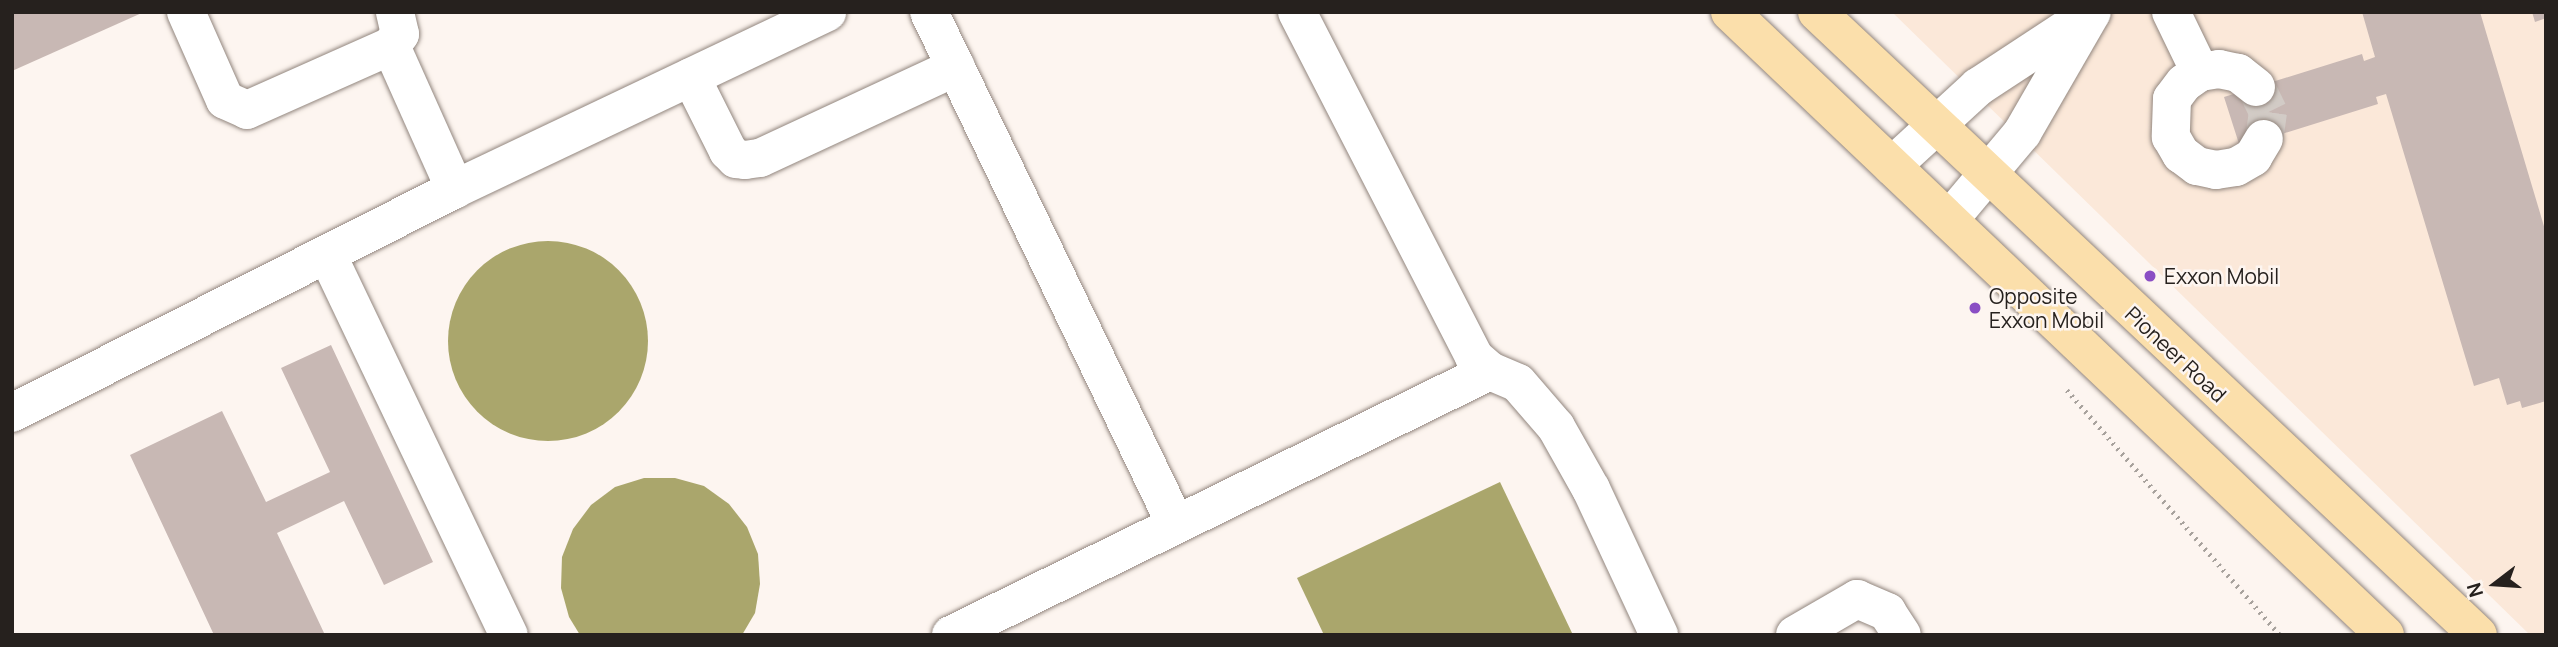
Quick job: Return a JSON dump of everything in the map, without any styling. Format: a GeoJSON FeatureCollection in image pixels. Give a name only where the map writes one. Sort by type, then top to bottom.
{"type":"FeatureCollection","features":[{"type":"Feature","properties":{"kind":"main road"},"geometry":{"type":"LineString","coordinates":[[1730,12],[2385,635]]}},
{"type":"Feature","properties":{"kind":"main road","name":"Pioneer Road"},"geometry":{"type":"LineString","coordinates":[[1816,12],[2478,635]]}},
{"type":"Feature","properties":{"kind":"lane"},"geometry":{"type":"LineString","coordinates":[[186,12],[225,100],[239,110],[253,109],[393,29],[455,189]]}},
{"type":"Feature","properties":{"kind":"lane"},"geometry":{"type":"LineString","coordinates":[[12,413],[455,189],[827,12]]}},
{"type":"Feature","properties":{"kind":"lane"},"geometry":{"type":"LineString","coordinates":[[929,12],[1176,525]]}},
{"type":"Feature","properties":{"kind":"lane"},"geometry":{"type":"LineString","coordinates":[[1297,12],[1474,357],[1490,371],[1518,383],[1556,427],[1591,489],[1659,635]]}},
{"type":"Feature","properties":{"kind":"lane"},"geometry":{"type":"LineString","coordinates":[[2171,12],[2200,72]]}},
{"type":"Feature","properties":{"kind":"lane"},"geometry":{"type":"LineString","coordinates":[[1892,166],[1934,124],[2001,71],[2092,13]]}},
{"type":"Feature","properties":{"kind":"lane"},"geometry":{"type":"LineString","coordinates":[[1949,220],[2044,102],[2092,13]]}},
{"type":"Feature","properties":{"kind":"lane"},"geometry":{"type":"LineString","coordinates":[[691,77],[728,150],[736,159],[745,160],[760,158],[956,67]]}},
{"type":"Feature","properties":{"kind":"lane"},"geometry":{"type":"LineString","coordinates":[[2256,87],[2238,73],[2200,72],[2184,83],[2172,99],[2171,137],[2181,154],[2197,166],[2216,170],[2236,167],[2252,157],[2264,139]]}},
{"type":"Feature","properties":{"kind":"lane"},"geometry":{"type":"LineString","coordinates":[[327,254],[509,635]]}},
{"type":"Feature","properties":{"kind":"lane"},"geometry":{"type":"LineString","coordinates":[[951,635],[1490,371]]}},
{"type":"Feature","properties":{"kind":"lane"},"geometry":{"type":"LineString","coordinates":[[1794,635],[1857,598],[1887,612],[1902,635]]}},
{"type":"Feature","properties":{"kind":"path"},"geometry":{"type":"LineString","coordinates":[[2063,386],[2280,635]]}},
{"type":"Feature","properties":{"kind":"shaded area"},"geometry":{"type":"Polygon","coordinates":[[[1892,12],[2546,12],[2546,635],[2530,635],[1892,12]]]}},
{"type":"Feature","properties":{"kind":"shaded area"},"geometry":{"type":"Polygon","coordinates":[[[548,241],[586,249],[619,270],[640,303],[648,341],[640,379],[619,412],[586,433],[548,441],[510,433],[477,412],[456,379],[448,341],[456,303],[477,270],[510,249],[548,241]]]}},
{"type":"Feature","properties":{"kind":"shaded area"},"geometry":{"type":"Polygon","coordinates":[[[644,478],[675,478],[704,486],[729,504],[747,527],[758,554],[760,584],[755,613],[742,635],[580,635],[569,617],[561,588],[562,557],[573,529],[591,505],[615,487],[644,478]]]}},
{"type":"Feature","properties":{"kind":"shaded area"},"geometry":{"type":"Polygon","coordinates":[[[1500,482],[1573,635],[1324,635],[1297,578],[1500,482]]]}},
{"type":"Feature","properties":{"kind":"building"},"geometry":{"type":"Polygon","coordinates":[[[12,12],[144,12],[12,71],[12,12]]]}},
{"type":"Feature","properties":{"kind":"building"},"geometry":{"type":"Polygon","coordinates":[[[2362,12],[2480,12],[2546,233],[2546,401],[2522,408],[2520,401],[2507,405],[2499,378],[2474,386],[2386,94],[2376,97],[2378,104],[2240,147],[2224,97],[2362,54],[2364,61],[2375,57],[2362,12]]]}},
{"type":"Feature","properties":{"kind":"building"},"geometry":{"type":"Polygon","coordinates":[[[2532,12],[2546,12],[2546,18],[2535,22],[2532,12]]]}},
{"type":"Feature","properties":{"kind":"building"},"geometry":{"type":"Polygon","coordinates":[[[331,345],[433,562],[384,585],[344,501],[277,533],[325,635],[214,635],[130,455],[222,411],[266,502],[330,472],[281,368],[331,345]]]}},
{"type":"Feature","properties":{"kind":"tunnel"},"geometry":{"type":"LineString","coordinates":[[2256,87],[2268,112],[2264,139]]}},
{"type":"Feature","properties":{"kind":"place","name":"Exxon Mobil"},"geometry":{"type":"Point","coordinates":[2150,276]}},
{"type":"Feature","properties":{"kind":"place","name":"Opposite Exxon Mobil"},"geometry":{"type":"Point","coordinates":[1975,308]}}]}
